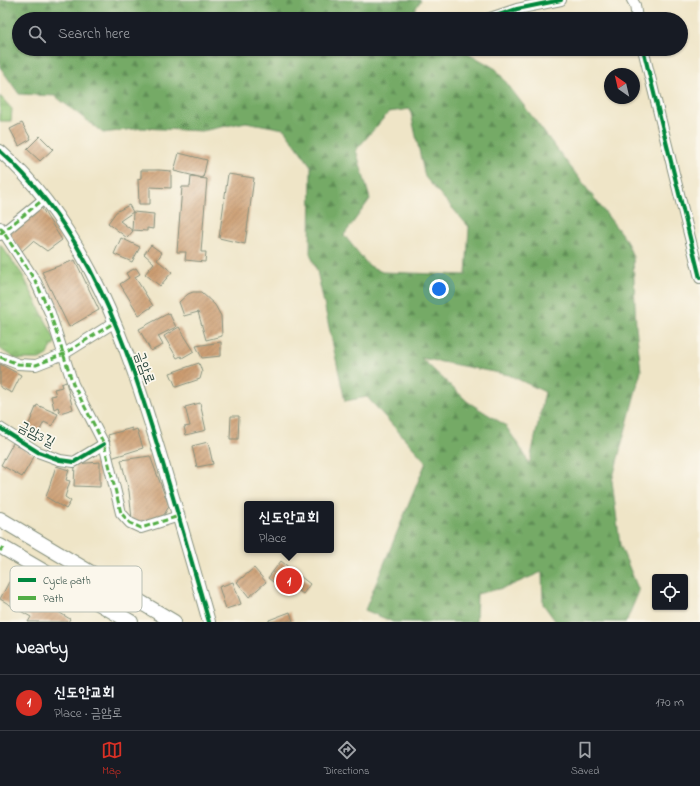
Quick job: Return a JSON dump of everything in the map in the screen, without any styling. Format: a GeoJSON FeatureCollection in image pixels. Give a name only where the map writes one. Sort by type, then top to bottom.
{"type":"FeatureCollection","features":[{"type":"Feature","properties":{"kind":"main road"},"geometry":{"type":"LineString","coordinates":[[0,519],[79,566]]}},
{"type":"Feature","properties":{"kind":"main road"},"geometry":{"type":"LineString","coordinates":[[1,548],[33,566]]}},
{"type":"Feature","properties":{"kind":"main road"},"geometry":{"type":"LineString","coordinates":[[142,603],[174,622]]}},
{"type":"Feature","properties":{"kind":"main road"},"geometry":{"type":"LineString","coordinates":[[113,612],[131,622]]}},
{"type":"Feature","properties":{"kind":"street"},"geometry":{"type":"LineString","coordinates":[[508,12],[561,0]]}},
{"type":"Feature","properties":{"kind":"street"},"geometry":{"type":"LineString","coordinates":[[632,0],[636,12]]}},
{"type":"Feature","properties":{"kind":"street"},"geometry":{"type":"LineString","coordinates":[[645,56],[700,278]]}},
{"type":"Feature","properties":{"kind":"street","name":"금암로"},"geometry":{"type":"LineString","coordinates":[[0,151],[11,161],[44,199],[69,232],[98,285],[115,322],[142,395],[210,622]]}},
{"type":"Feature","properties":{"kind":"street"},"geometry":{"type":"LineString","coordinates":[[44,199],[1,231],[36,282],[50,313],[73,384],[104,444],[121,513],[130,523],[141,528],[179,516]]}},
{"type":"Feature","properties":{"kind":"street"},"geometry":{"type":"LineString","coordinates":[[0,356],[18,364],[36,365],[64,354],[115,322]]}},
{"type":"Feature","properties":{"kind":"street","name":"금암3길"},"geometry":{"type":"LineString","coordinates":[[0,428],[38,452],[60,460],[74,462],[104,444]]}},
{"type":"Feature","properties":{"kind":"green space"},"geometry":{"type":"Polygon","coordinates":[[[0,0],[421,0],[413,12],[12,12],[12,56],[473,56],[496,69],[626,240],[633,257],[636,327],[641,371],[612,481],[620,545],[639,591],[626,622],[556,622],[543,604],[542,572],[507,587],[477,594],[476,622],[393,622],[365,610],[426,462],[367,397],[345,401],[317,271],[310,253],[311,166],[284,129],[246,122],[202,131],[142,128],[103,133],[55,96],[19,94],[0,67],[0,0]],[[410,109],[389,112],[356,150],[370,199],[344,235],[368,265],[382,272],[466,275],[469,227],[425,177],[410,109]],[[421,358],[468,402],[505,425],[525,455],[529,465],[545,392],[509,375],[421,358]]]}},
{"type":"Feature","properties":{"kind":"green space"},"geometry":{"type":"Polygon","coordinates":[[[0,96],[12,109],[11,121],[0,121],[0,96]]]}},
{"type":"Feature","properties":{"kind":"green space"},"geometry":{"type":"Polygon","coordinates":[[[0,244],[22,274],[56,341],[45,357],[39,359],[16,359],[0,349],[0,244]]]}},
{"type":"Feature","properties":{"kind":"building"},"geometry":{"type":"Polygon","coordinates":[[[22,123],[31,139],[19,146],[10,129],[22,123]]]}},
{"type":"Feature","properties":{"kind":"building"},"geometry":{"type":"Polygon","coordinates":[[[40,136],[53,149],[40,161],[27,149],[40,136]]]}},
{"type":"Feature","properties":{"kind":"building"},"geometry":{"type":"Polygon","coordinates":[[[179,153],[207,160],[203,178],[174,171],[179,153]]]}},
{"type":"Feature","properties":{"kind":"building"},"geometry":{"type":"Polygon","coordinates":[[[141,170],[171,171],[171,188],[150,187],[150,204],[139,204],[138,179],[141,178],[141,170]]]}},
{"type":"Feature","properties":{"kind":"building"},"geometry":{"type":"Polygon","coordinates":[[[228,174],[254,178],[245,244],[219,238],[228,174]]]}},
{"type":"Feature","properties":{"kind":"building"},"geometry":{"type":"Polygon","coordinates":[[[191,177],[207,179],[201,252],[206,252],[205,262],[185,260],[186,252],[177,252],[182,187],[190,187],[191,177]]]}},
{"type":"Feature","properties":{"kind":"building"},"geometry":{"type":"Polygon","coordinates":[[[129,205],[133,212],[120,221],[133,231],[127,238],[108,223],[116,212],[129,205]]]}},
{"type":"Feature","properties":{"kind":"building"},"geometry":{"type":"Polygon","coordinates":[[[41,207],[62,240],[47,251],[33,241],[22,251],[8,233],[41,207]]]}},
{"type":"Feature","properties":{"kind":"building"},"geometry":{"type":"Polygon","coordinates":[[[133,212],[154,214],[153,229],[147,228],[147,231],[132,230],[133,212]]]}},
{"type":"Feature","properties":{"kind":"building"},"geometry":{"type":"Polygon","coordinates":[[[121,238],[140,247],[132,262],[114,254],[121,238]]]}},
{"type":"Feature","properties":{"kind":"building"},"geometry":{"type":"Polygon","coordinates":[[[151,245],[162,253],[157,260],[172,272],[160,286],[145,274],[154,263],[144,254],[151,245]]]}},
{"type":"Feature","properties":{"kind":"building"},"geometry":{"type":"Polygon","coordinates":[[[75,260],[99,310],[69,327],[42,272],[75,260]]]}},
{"type":"Feature","properties":{"kind":"building"},"geometry":{"type":"Polygon","coordinates":[[[136,268],[140,274],[135,277],[153,306],[139,315],[120,284],[129,278],[126,273],[136,268]]]}},
{"type":"Feature","properties":{"kind":"building"},"geometry":{"type":"Polygon","coordinates":[[[193,292],[201,292],[215,305],[221,316],[222,336],[206,340],[198,312],[184,316],[179,302],[188,294],[193,292]]]}},
{"type":"Feature","properties":{"kind":"building"},"geometry":{"type":"Polygon","coordinates":[[[169,313],[176,327],[158,336],[163,345],[151,351],[139,329],[169,313]]]}},
{"type":"Feature","properties":{"kind":"building"},"geometry":{"type":"Polygon","coordinates":[[[179,327],[194,351],[182,358],[181,356],[177,358],[164,336],[179,327]]]}},
{"type":"Feature","properties":{"kind":"building"},"geometry":{"type":"Polygon","coordinates":[[[221,342],[221,356],[202,358],[196,346],[221,342]]]}},
{"type":"Feature","properties":{"kind":"building"},"geometry":{"type":"Polygon","coordinates":[[[199,363],[202,372],[200,379],[176,387],[170,373],[199,363]]]}},
{"type":"Feature","properties":{"kind":"building"},"geometry":{"type":"Polygon","coordinates":[[[0,364],[21,375],[12,393],[0,387],[0,364]]]}},
{"type":"Feature","properties":{"kind":"building"},"geometry":{"type":"Polygon","coordinates":[[[66,382],[73,409],[60,413],[58,407],[54,409],[51,396],[56,395],[54,389],[62,387],[61,384],[66,382]]]}},
{"type":"Feature","properties":{"kind":"building"},"geometry":{"type":"Polygon","coordinates":[[[200,403],[206,430],[186,435],[184,427],[190,426],[185,407],[200,403]]]}},
{"type":"Feature","properties":{"kind":"building"},"geometry":{"type":"Polygon","coordinates":[[[37,405],[58,414],[52,426],[44,422],[37,436],[26,431],[37,405]]]}},
{"type":"Feature","properties":{"kind":"building"},"geometry":{"type":"Polygon","coordinates":[[[231,416],[239,416],[238,439],[230,439],[231,416]]]}},
{"type":"Feature","properties":{"kind":"building"},"geometry":{"type":"Polygon","coordinates":[[[132,428],[132,431],[137,429],[143,448],[111,458],[107,443],[110,442],[108,435],[132,428]]]}},
{"type":"Feature","properties":{"kind":"building"},"geometry":{"type":"Polygon","coordinates":[[[208,442],[213,464],[197,467],[192,446],[208,442]]]}},
{"type":"Feature","properties":{"kind":"building"},"geometry":{"type":"Polygon","coordinates":[[[13,443],[35,455],[22,477],[1,465],[13,443]]]}},
{"type":"Feature","properties":{"kind":"building"},"geometry":{"type":"Polygon","coordinates":[[[150,456],[169,506],[164,515],[140,524],[132,519],[129,491],[121,460],[150,456]]]}},
{"type":"Feature","properties":{"kind":"building"},"geometry":{"type":"Polygon","coordinates":[[[100,462],[100,487],[74,486],[75,464],[100,462]]]}},
{"type":"Feature","properties":{"kind":"building"},"geometry":{"type":"Polygon","coordinates":[[[56,466],[69,470],[66,480],[70,481],[65,497],[71,501],[66,509],[46,497],[56,466]]]}},
{"type":"Feature","properties":{"kind":"building"},"geometry":{"type":"Polygon","coordinates":[[[281,561],[310,584],[303,594],[291,585],[286,592],[268,578],[281,561]]]}},
{"type":"Feature","properties":{"kind":"building"},"geometry":{"type":"Polygon","coordinates":[[[254,568],[266,582],[249,597],[237,582],[254,568]]]}},
{"type":"Feature","properties":{"kind":"building"},"geometry":{"type":"Polygon","coordinates":[[[9,582],[10,605],[0,599],[9,582]]]}},
{"type":"Feature","properties":{"kind":"building"},"geometry":{"type":"Polygon","coordinates":[[[233,582],[241,604],[226,609],[219,587],[233,582]]]}},
{"type":"Feature","properties":{"kind":"building"},"geometry":{"type":"Polygon","coordinates":[[[22,612],[58,612],[70,619],[68,622],[28,622],[31,617],[22,612]]]}},
{"type":"Feature","properties":{"kind":"building"},"geometry":{"type":"Polygon","coordinates":[[[290,612],[293,621],[269,622],[269,620],[290,612]]]}},
{"type":"Feature","properties":{"kind":"marked path"},"geometry":{"type":"LineString","coordinates":[[0,234],[44,199]]}},
{"type":"Feature","properties":{"kind":"marked path"},"geometry":{"type":"LineString","coordinates":[[0,227],[36,282],[50,313],[73,384],[104,444],[121,513],[130,523],[141,528],[179,516]]}},
{"type":"Feature","properties":{"kind":"marked path"},"geometry":{"type":"LineString","coordinates":[[0,357],[18,364],[36,365],[64,354],[115,322]]}},
{"type":"Feature","properties":{"kind":"marked path"},"geometry":{"type":"LineString","coordinates":[[0,551],[3,547]]}},
{"type":"Feature","properties":{"kind":"cycle path"},"geometry":{"type":"LineString","coordinates":[[508,12],[561,0]]}},
{"type":"Feature","properties":{"kind":"cycle path"},"geometry":{"type":"LineString","coordinates":[[645,56],[700,278]]}},
{"type":"Feature","properties":{"kind":"cycle path"},"geometry":{"type":"LineString","coordinates":[[0,151],[31,182],[57,216],[81,252],[101,291],[118,331],[147,413],[173,496],[209,622]]}},
{"type":"Feature","properties":{"kind":"cycle path"},"geometry":{"type":"LineString","coordinates":[[0,428],[38,452],[60,460],[74,462],[104,444]]}},
{"type":"Feature","properties":{"kind":"place","name":"신도안교회"},"geometry":{"type":"Point","coordinates":[289,581]}}]}
